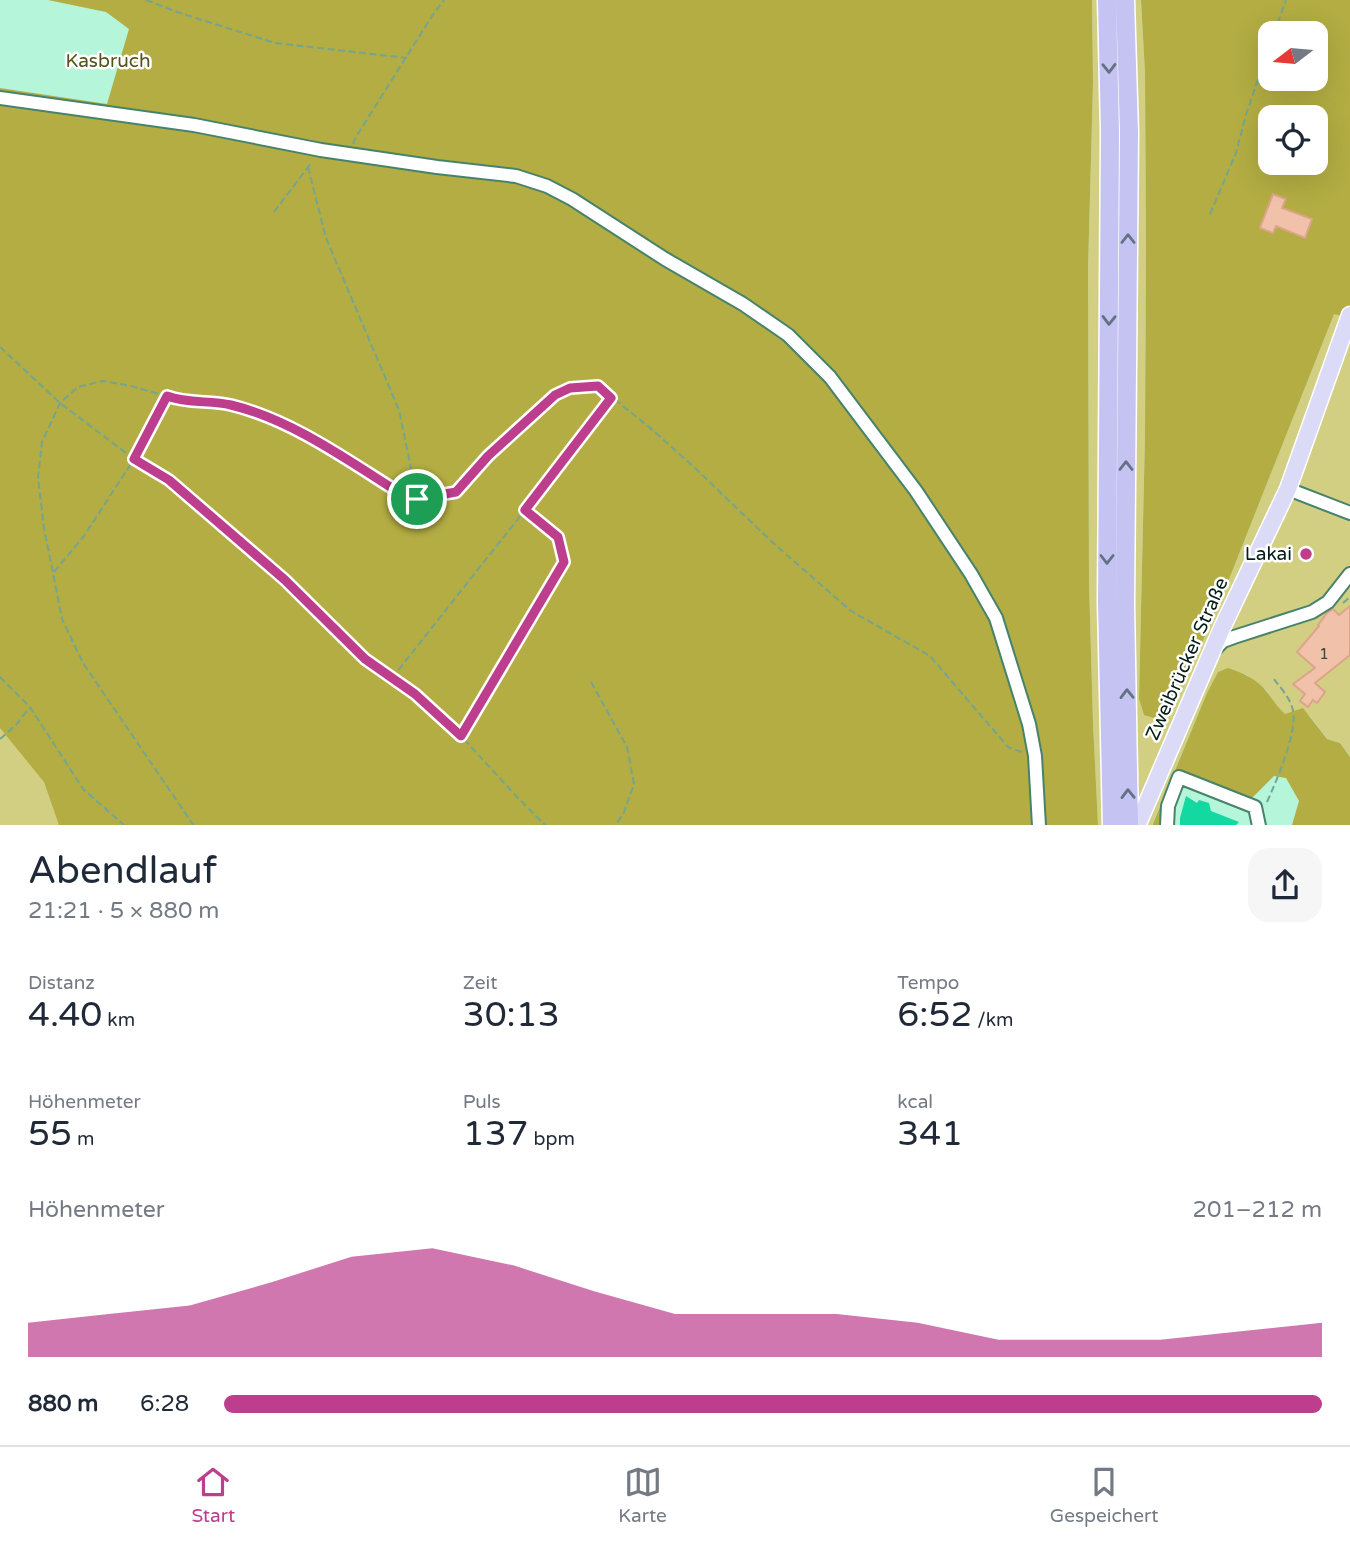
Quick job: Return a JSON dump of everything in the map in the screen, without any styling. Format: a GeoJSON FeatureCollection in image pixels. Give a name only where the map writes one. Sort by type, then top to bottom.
{"type":"FeatureCollection","features":[{"type":"Feature","properties":{"kind":"highway"},"geometry":{"type":"LineString","coordinates":[[1107,0],[1110,132],[1107,603],[1112,825]]}},
{"type":"Feature","properties":{"kind":"highway"},"geometry":{"type":"LineString","coordinates":[[1125,0],[1129,132],[1125,605],[1129,825]]}},
{"type":"Feature","properties":{"kind":"main road","name":"Zweibrücker Straße"},"geometry":{"type":"LineString","coordinates":[[1137,825],[1222,628],[1288,489],[1350,315]]}},
{"type":"Feature","properties":{"kind":"lane"},"geometry":{"type":"LineString","coordinates":[[0,98],[194,125],[321,150],[516,176],[547,186],[572,199],[665,259],[743,304],[788,335],[830,377],[916,491],[996,618],[1029,724],[1035,756],[1039,825]]}},
{"type":"Feature","properties":{"kind":"lane"},"geometry":{"type":"LineString","coordinates":[[1288,489],[1350,513]]}},
{"type":"Feature","properties":{"kind":"lane"},"geometry":{"type":"LineString","coordinates":[[1212,652],[1234,636],[1312,612],[1328,602],[1350,575]]}},
{"type":"Feature","properties":{"kind":"lane"},"geometry":{"type":"LineString","coordinates":[[1222,628],[1295,619]]}},
{"type":"Feature","properties":{"kind":"lane"},"geometry":{"type":"LineString","coordinates":[[1167,825],[1168,806],[1179,777],[1255,807],[1259,825]]}},
{"type":"Feature","properties":{"kind":"path"},"geometry":{"type":"LineString","coordinates":[[146,0],[275,43],[407,58]]}},
{"type":"Feature","properties":{"kind":"path"},"geometry":{"type":"LineString","coordinates":[[350,154],[356,137],[444,0]]}},
{"type":"Feature","properties":{"kind":"path"},"geometry":{"type":"LineString","coordinates":[[1278,21],[1286,0]]}},
{"type":"Feature","properties":{"kind":"path"},"geometry":{"type":"LineString","coordinates":[[1210,214],[1236,153],[1258,80]]}},
{"type":"Feature","properties":{"kind":"path"},"geometry":{"type":"LineString","coordinates":[[274,212],[321,150]]}},
{"type":"Feature","properties":{"kind":"path"},"geometry":{"type":"LineString","coordinates":[[308,167],[326,238],[399,410],[417,499]]}},
{"type":"Feature","properties":{"kind":"path"},"geometry":{"type":"LineString","coordinates":[[0,347],[61,402],[134,459],[169,480],[285,580],[365,659],[415,694],[461,736],[546,825]]}},
{"type":"Feature","properties":{"kind":"path"},"geometry":{"type":"LineString","coordinates":[[194,825],[83,663],[62,619],[44,528],[38,478],[41,442],[61,402],[78,387],[103,381],[180,400],[230,405],[267,417],[316,441],[403,495],[417,499],[456,492],[488,456],[555,395],[570,388],[598,386],[694,467],[772,542],[851,611],[930,656],[1008,747],[1035,756]]}},
{"type":"Feature","properties":{"kind":"path"},"geometry":{"type":"LineString","coordinates":[[53,572],[84,536],[134,459],[167,396]]}},
{"type":"Feature","properties":{"kind":"path"},"geometry":{"type":"LineString","coordinates":[[392,678],[611,398]]}},
{"type":"Feature","properties":{"kind":"path"},"geometry":{"type":"LineString","coordinates":[[461,736],[564,562],[558,537],[525,510]]}},
{"type":"Feature","properties":{"kind":"path"},"geometry":{"type":"LineString","coordinates":[[0,677],[30,707],[83,789],[125,825]]}},
{"type":"Feature","properties":{"kind":"path"},"geometry":{"type":"LineString","coordinates":[[1268,800],[1293,730],[1295,716],[1292,704],[1274,679]]}},
{"type":"Feature","properties":{"kind":"path"},"geometry":{"type":"LineString","coordinates":[[591,682],[627,747],[634,784],[624,812],[615,825]]}},
{"type":"Feature","properties":{"kind":"path"},"geometry":{"type":"LineString","coordinates":[[0,738],[16,725],[30,707]]}},
{"type":"Feature","properties":{"kind":"shaded area"},"geometry":{"type":"Polygon","coordinates":[[[48,0],[1092,0],[1093,83],[1088,270],[1089,583],[1098,825],[59,825],[44,782],[0,728],[0,88],[107,104],[129,29],[106,12],[48,0]]]}},
{"type":"Feature","properties":{"kind":"shaded area"},"geometry":{"type":"Polygon","coordinates":[[[1092,0],[1141,0],[1145,73],[1146,250],[1139,699],[1144,715],[1172,709],[1218,607],[1334,313],[1350,318],[1350,757],[1340,743],[1327,739],[1309,715],[1285,714],[1275,706],[1267,691],[1247,675],[1228,669],[1218,672],[1152,825],[1098,825],[1089,583],[1088,270],[1093,83],[1092,0]]]}},
{"type":"Feature","properties":{"kind":"shaded area"},"geometry":{"type":"Polygon","coordinates":[[[1141,0],[1350,0],[1350,318],[1334,314],[1218,607],[1172,709],[1154,718],[1144,715],[1139,699],[1146,250],[1145,73],[1141,0]]]}},
{"type":"Feature","properties":{"kind":"shaded area"},"geometry":{"type":"Polygon","coordinates":[[[0,660],[138,825],[0,825],[0,660]]]}},
{"type":"Feature","properties":{"kind":"shaded area"},"geometry":{"type":"Polygon","coordinates":[[[1228,668],[1259,683],[1285,714],[1303,708],[1327,739],[1340,743],[1350,757],[1350,825],[1292,825],[1299,801],[1286,778],[1274,776],[1249,801],[1189,778],[1177,784],[1165,825],[1152,825],[1218,672],[1228,668]]]}},
{"type":"Feature","properties":{"kind":"shaded area"},"geometry":{"type":"Polygon","coordinates":[[[1186,796],[1197,803],[1199,800],[1209,803],[1211,811],[1239,822],[1236,825],[1180,825],[1186,796]]]}},
{"type":"Feature","properties":{"kind":"building"},"geometry":{"type":"Polygon","coordinates":[[[1273,194],[1286,199],[1282,208],[1312,219],[1305,238],[1276,226],[1273,233],[1260,228],[1273,194]]]}},
{"type":"Feature","properties":{"kind":"building"},"geometry":{"type":"Polygon","coordinates":[[[1350,606],[1350,655],[1315,683],[1325,692],[1317,703],[1313,700],[1308,707],[1300,701],[1305,694],[1293,684],[1315,668],[1297,652],[1327,613],[1333,609],[1339,615],[1350,606]]]}},
{"type":"Feature","properties":{"kind":"place","name":"Lakai"},"geometry":{"type":"Point","coordinates":[1306,554]}},
{"type":"Feature","properties":{"kind":"route"},"geometry":{"type":"LineString","coordinates":[[598,386],[611,398],[525,510],[558,537],[564,562],[461,736],[415,694],[365,659],[285,580],[169,480],[134,459],[167,396],[180,400],[230,405],[267,417],[316,441],[403,495],[417,499],[456,492],[488,456],[555,395],[570,388],[598,386]]}},
{"type":"Feature","properties":{"kind":"park label","name":"Kasbruch"},"geometry":{"type":"Point","coordinates":[108,61]}}]}
